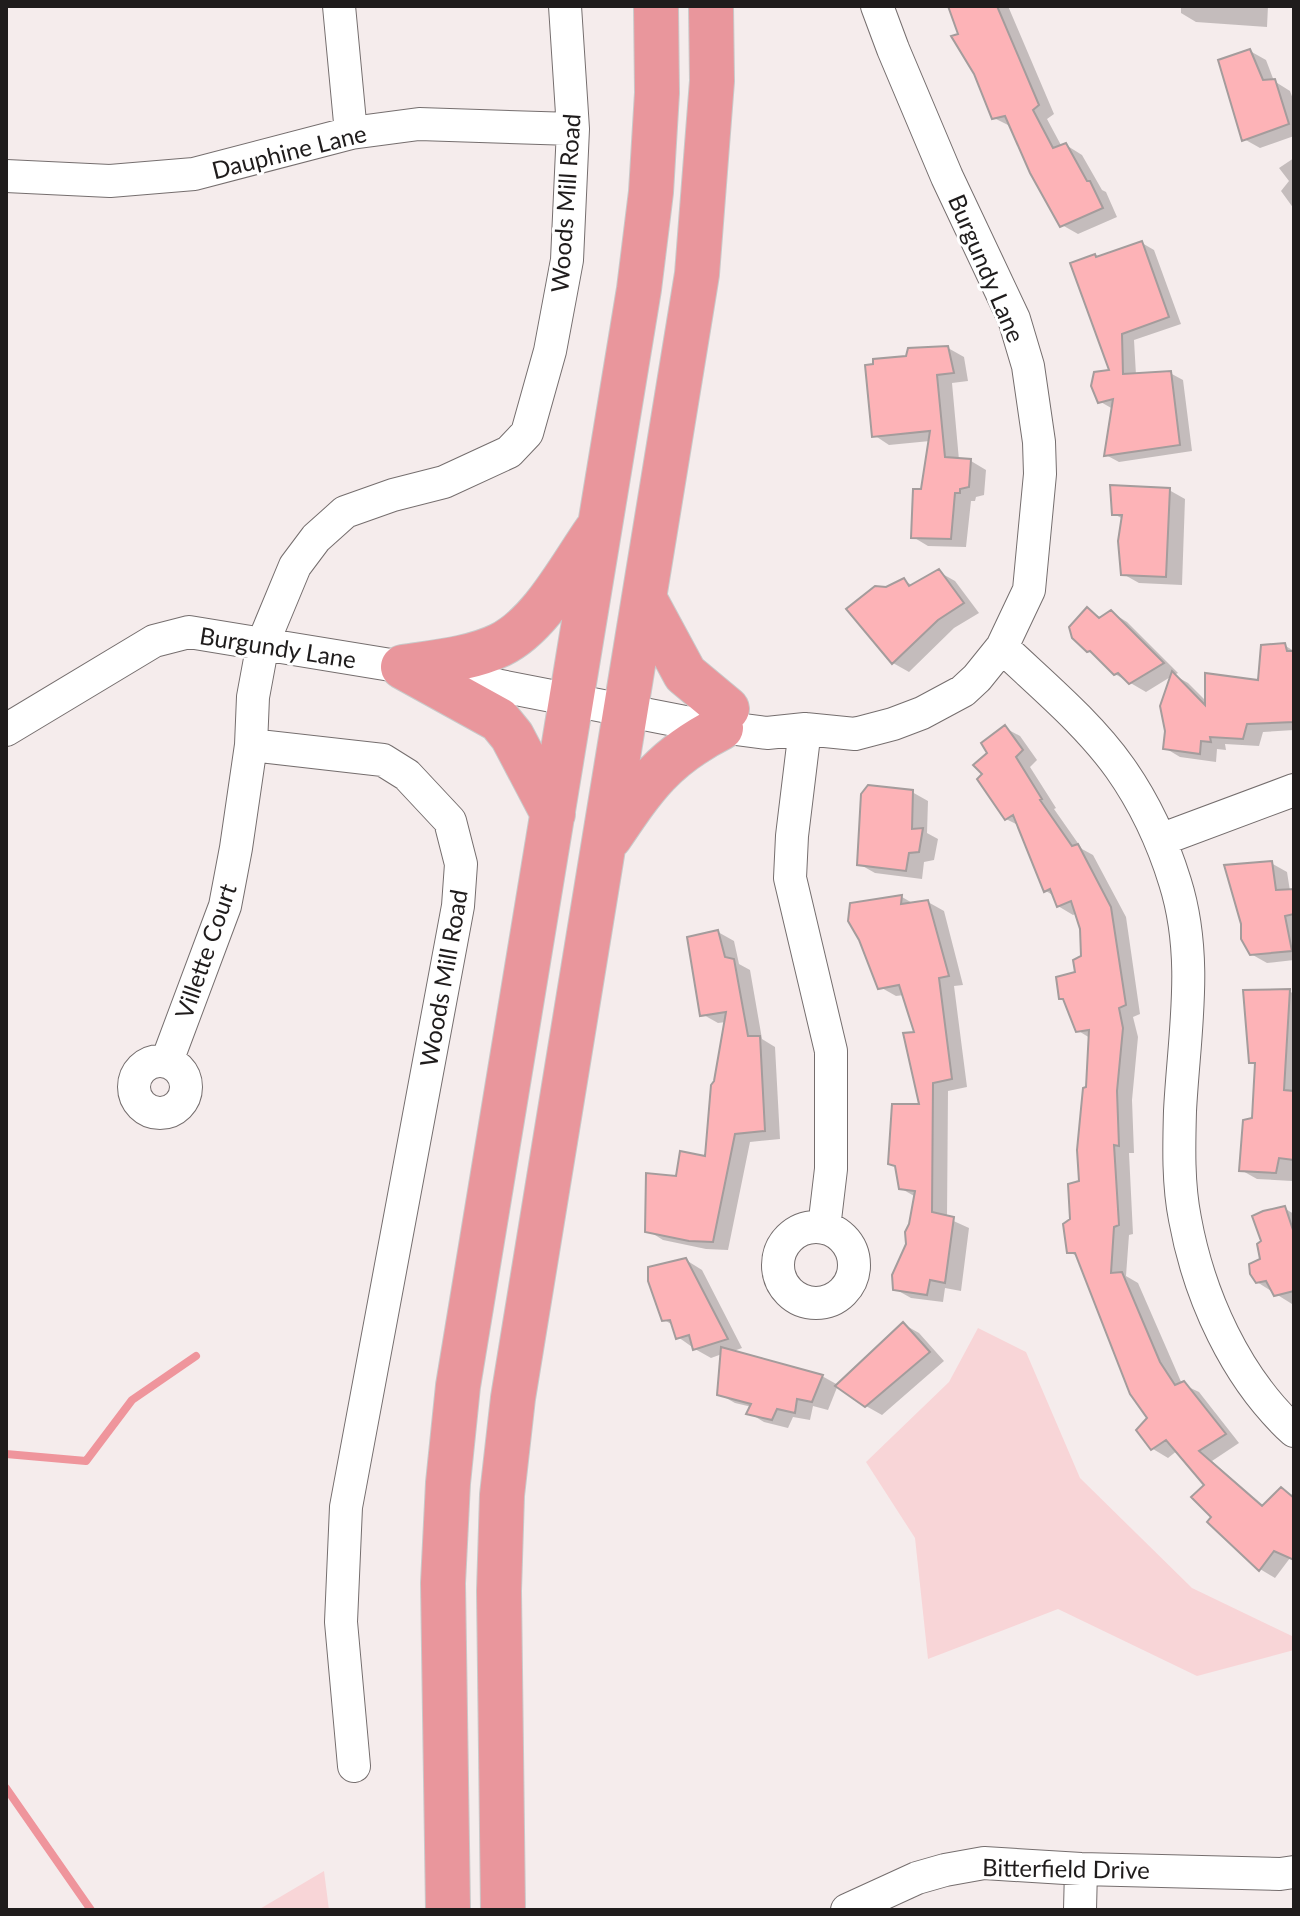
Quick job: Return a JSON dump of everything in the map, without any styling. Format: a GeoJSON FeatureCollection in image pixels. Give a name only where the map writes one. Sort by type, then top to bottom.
{"type":"FeatureCollection","features":[{"type":"Feature","properties":{"kind":"highway"},"geometry":{"type":"LineString","coordinates":[[448,1910],[443,1583],[448,1483],[458,1386],[632,334],[651,192],[657,93],[656,6]]}},
{"type":"Feature","properties":{"kind":"highway"},"geometry":{"type":"LineString","coordinates":[[503,1910],[499,1691],[502,1495],[513,1398],[697,274],[712,81],[711,6]]}},
{"type":"Feature","properties":{"kind":"highway"},"geometry":{"type":"LineString","coordinates":[[403,667],[469,656],[500,645],[525,628],[602,522]]}},
{"type":"Feature","properties":{"kind":"highway"},"geometry":{"type":"LineString","coordinates":[[604,846],[639,793],[662,768],[724,719],[685,674],[644,598]]}},
{"type":"Feature","properties":{"kind":"highway"},"geometry":{"type":"LineString","coordinates":[[403,667],[499,720],[512,736],[553,814]]}},
{"type":"Feature","properties":{"kind":"street"},"geometry":{"type":"LineString","coordinates":[[339,6],[351,133]]}},
{"type":"Feature","properties":{"kind":"street","name":"Woods Mill Road"},"geometry":{"type":"LineString","coordinates":[[354,1766],[341,1622],[346,1507],[458,906],[461,864],[450,821],[407,775],[383,760],[251,745],[253,697],[263,643],[295,566],[316,538],[345,512],[444,482],[509,452],[527,433],[550,351],[567,260],[573,129],[565,6]]}},
{"type":"Feature","properties":{"kind":"street","name":"Burgundy Lane"},"geometry":{"type":"LineString","coordinates":[[6,730],[154,641],[189,632],[573,699],[627,702],[724,719],[767,733],[805,729],[855,734],[922,713],[963,691],[1002,647],[1029,590],[1040,474],[1039,442],[1028,366],[1014,319],[947,177],[877,6]]}},
{"type":"Feature","properties":{"kind":"street","name":"Dauphine Lane"},"geometry":{"type":"LineString","coordinates":[[6,176],[110,181],[194,174],[351,133],[419,124],[573,129]]}},
{"type":"Feature","properties":{"kind":"street"},"geometry":{"type":"LineString","coordinates":[[1002,647],[1102,746],[1121,770],[1160,840],[1176,885],[1190,987],[1180,1110],[1179,1165],[1184,1218],[1212,1312],[1263,1398],[1294,1431]]}},
{"type":"Feature","properties":{"kind":"street"},"geometry":{"type":"LineString","coordinates":[[805,729],[790,878],[831,1051],[831,1169],[824,1228]]}},
{"type":"Feature","properties":{"kind":"street","name":"Villette Court"},"geometry":{"type":"LineString","coordinates":[[167,1061],[225,906],[251,745]]}},
{"type":"Feature","properties":{"kind":"street"},"geometry":{"type":"LineString","coordinates":[[1160,840],[1294,790]]}},
{"type":"Feature","properties":{"kind":"street","name":"Bitterfield Drive"},"geometry":{"type":"LineString","coordinates":[[847,1910],[917,1878],[984,1863],[1081,1869],[1294,1872]]}},
{"type":"Feature","properties":{"kind":"street"},"geometry":{"type":"LineString","coordinates":[[1080,1910],[1081,1869]]}},
{"type":"Feature","properties":{"kind":"shaded area"},"geometry":{"type":"Polygon","coordinates":[[[978,1328],[1026,1352],[1080,1478],[1192,1588],[1294,1637],[1294,1650],[1197,1676],[1058,1609],[928,1659],[915,1538],[866,1462],[949,1382],[978,1328]]]}},
{"type":"Feature","properties":{"kind":"shaded area"},"geometry":{"type":"Polygon","coordinates":[[[324,1871],[329,1910],[258,1910],[324,1871]]]}},
{"type":"Feature","properties":{"kind":"building"},"geometry":{"type":"Polygon","coordinates":[[[948,6],[997,6],[1039,105],[1033,110],[1053,148],[1066,143],[1103,208],[1060,227],[1030,173],[1005,116],[992,119],[974,74],[951,36],[958,34],[948,6]]]}},
{"type":"Feature","properties":{"kind":"building"},"geometry":{"type":"Polygon","coordinates":[[[1250,49],[1263,80],[1275,79],[1289,124],[1242,141],[1218,60],[1250,49]]]}},
{"type":"Feature","properties":{"kind":"building"},"geometry":{"type":"Polygon","coordinates":[[[1142,241],[1169,317],[1122,334],[1123,374],[1171,371],[1180,445],[1104,456],[1113,399],[1098,403],[1091,386],[1094,372],[1109,370],[1070,263],[1142,241]]]}},
{"type":"Feature","properties":{"kind":"building"},"geometry":{"type":"Polygon","coordinates":[[[948,346],[954,373],[937,375],[945,457],[971,459],[969,487],[955,493],[951,539],[911,538],[913,489],[921,489],[930,431],[872,437],[865,365],[873,364],[873,359],[906,356],[908,348],[948,346]]]}},
{"type":"Feature","properties":{"kind":"building"},"geometry":{"type":"Polygon","coordinates":[[[1110,485],[1170,488],[1166,577],[1121,575],[1118,541],[1122,515],[1112,515],[1110,485]]]}},
{"type":"Feature","properties":{"kind":"building"},"geometry":{"type":"Polygon","coordinates":[[[939,569],[964,603],[938,620],[892,664],[846,609],[875,586],[886,587],[904,578],[909,586],[939,569]]]}},
{"type":"Feature","properties":{"kind":"building"},"geometry":{"type":"Polygon","coordinates":[[[1087,607],[1099,618],[1111,610],[1164,663],[1129,684],[1118,673],[1114,675],[1072,638],[1069,627],[1087,607]]]}},
{"type":"Feature","properties":{"kind":"building"},"geometry":{"type":"Polygon","coordinates":[[[1285,643],[1287,651],[1294,651],[1294,722],[1247,724],[1243,739],[1210,737],[1211,742],[1201,741],[1200,754],[1163,749],[1165,731],[1160,706],[1172,671],[1205,705],[1205,673],[1258,680],[1261,645],[1285,643]]]}},
{"type":"Feature","properties":{"kind":"building"},"geometry":{"type":"Polygon","coordinates":[[[1005,725],[1023,750],[1016,757],[1040,800],[1072,846],[1078,844],[1111,907],[1126,1005],[1119,1008],[1123,1028],[1117,1091],[1119,1146],[1114,1145],[1119,1225],[1114,1227],[1111,1273],[1122,1272],[1160,1362],[1175,1385],[1184,1381],[1226,1434],[1199,1451],[1262,1506],[1281,1487],[1294,1498],[1294,1560],[1274,1551],[1259,1571],[1207,1522],[1211,1517],[1191,1497],[1204,1485],[1166,1440],[1151,1450],[1136,1430],[1147,1418],[1130,1394],[1075,1253],[1067,1253],[1063,1224],[1070,1219],[1068,1184],[1079,1181],[1077,1150],[1083,1088],[1086,1087],[1089,1030],[1076,1032],[1063,999],[1059,999],[1056,977],[1075,972],[1073,960],[1081,956],[1080,929],[1071,901],[1057,907],[1050,889],[1044,892],[1013,815],[1005,820],[977,779],[982,774],[973,765],[987,753],[981,743],[1005,725]]]}},
{"type":"Feature","properties":{"kind":"building"},"geometry":{"type":"Polygon","coordinates":[[[868,785],[913,790],[912,829],[923,828],[919,852],[909,853],[906,871],[857,865],[861,794],[868,785]]]}},
{"type":"Feature","properties":{"kind":"building"},"geometry":{"type":"Polygon","coordinates":[[[1272,861],[1276,890],[1294,889],[1294,914],[1285,916],[1292,951],[1250,955],[1241,939],[1241,924],[1224,865],[1272,861]]]}},
{"type":"Feature","properties":{"kind":"building"},"geometry":{"type":"Polygon","coordinates":[[[902,895],[901,904],[928,900],[949,976],[939,978],[952,1079],[933,1083],[932,1212],[954,1217],[945,1283],[930,1280],[927,1295],[893,1290],[892,1275],[906,1244],[905,1232],[915,1191],[899,1189],[895,1166],[888,1164],[892,1104],[919,1104],[903,1033],[914,1032],[899,985],[878,989],[848,921],[850,903],[902,895]]]}},
{"type":"Feature","properties":{"kind":"building"},"geometry":{"type":"Polygon","coordinates":[[[718,930],[725,957],[734,959],[748,1036],[760,1036],[765,1131],[735,1134],[713,1242],[689,1241],[645,1232],[646,1173],[676,1176],[680,1151],[705,1156],[711,1085],[726,1012],[700,1016],[687,937],[718,930]]]}},
{"type":"Feature","properties":{"kind":"building"},"geometry":{"type":"Polygon","coordinates":[[[1290,989],[1284,1090],[1294,1091],[1294,1160],[1279,1158],[1276,1173],[1239,1171],[1243,1120],[1252,1118],[1255,1063],[1249,1063],[1243,990],[1290,989]]]}},
{"type":"Feature","properties":{"kind":"building"},"geometry":{"type":"Polygon","coordinates":[[[1285,1206],[1294,1233],[1294,1291],[1274,1296],[1266,1281],[1256,1283],[1250,1274],[1249,1264],[1260,1259],[1257,1244],[1261,1241],[1252,1216],[1285,1206]]]}},
{"type":"Feature","properties":{"kind":"building"},"geometry":{"type":"Polygon","coordinates":[[[686,1258],[728,1339],[693,1350],[689,1335],[676,1339],[670,1320],[662,1321],[648,1281],[648,1267],[686,1258]]]}},
{"type":"Feature","properties":{"kind":"building"},"geometry":{"type":"Polygon","coordinates":[[[903,1322],[930,1352],[865,1407],[835,1386],[903,1322]]]}},
{"type":"Feature","properties":{"kind":"building"},"geometry":{"type":"Polygon","coordinates":[[[721,1347],[823,1375],[812,1402],[797,1399],[795,1413],[777,1409],[772,1420],[746,1414],[751,1404],[717,1395],[721,1347]]]}},
{"type":"Feature","properties":{"kind":"waterway"},"geometry":{"type":"LineString","coordinates":[[6,1454],[86,1461],[132,1400],[196,1356]]}},
{"type":"Feature","properties":{"kind":"waterway"},"geometry":{"type":"LineString","coordinates":[[6,1788],[91,1910]]}}]}
